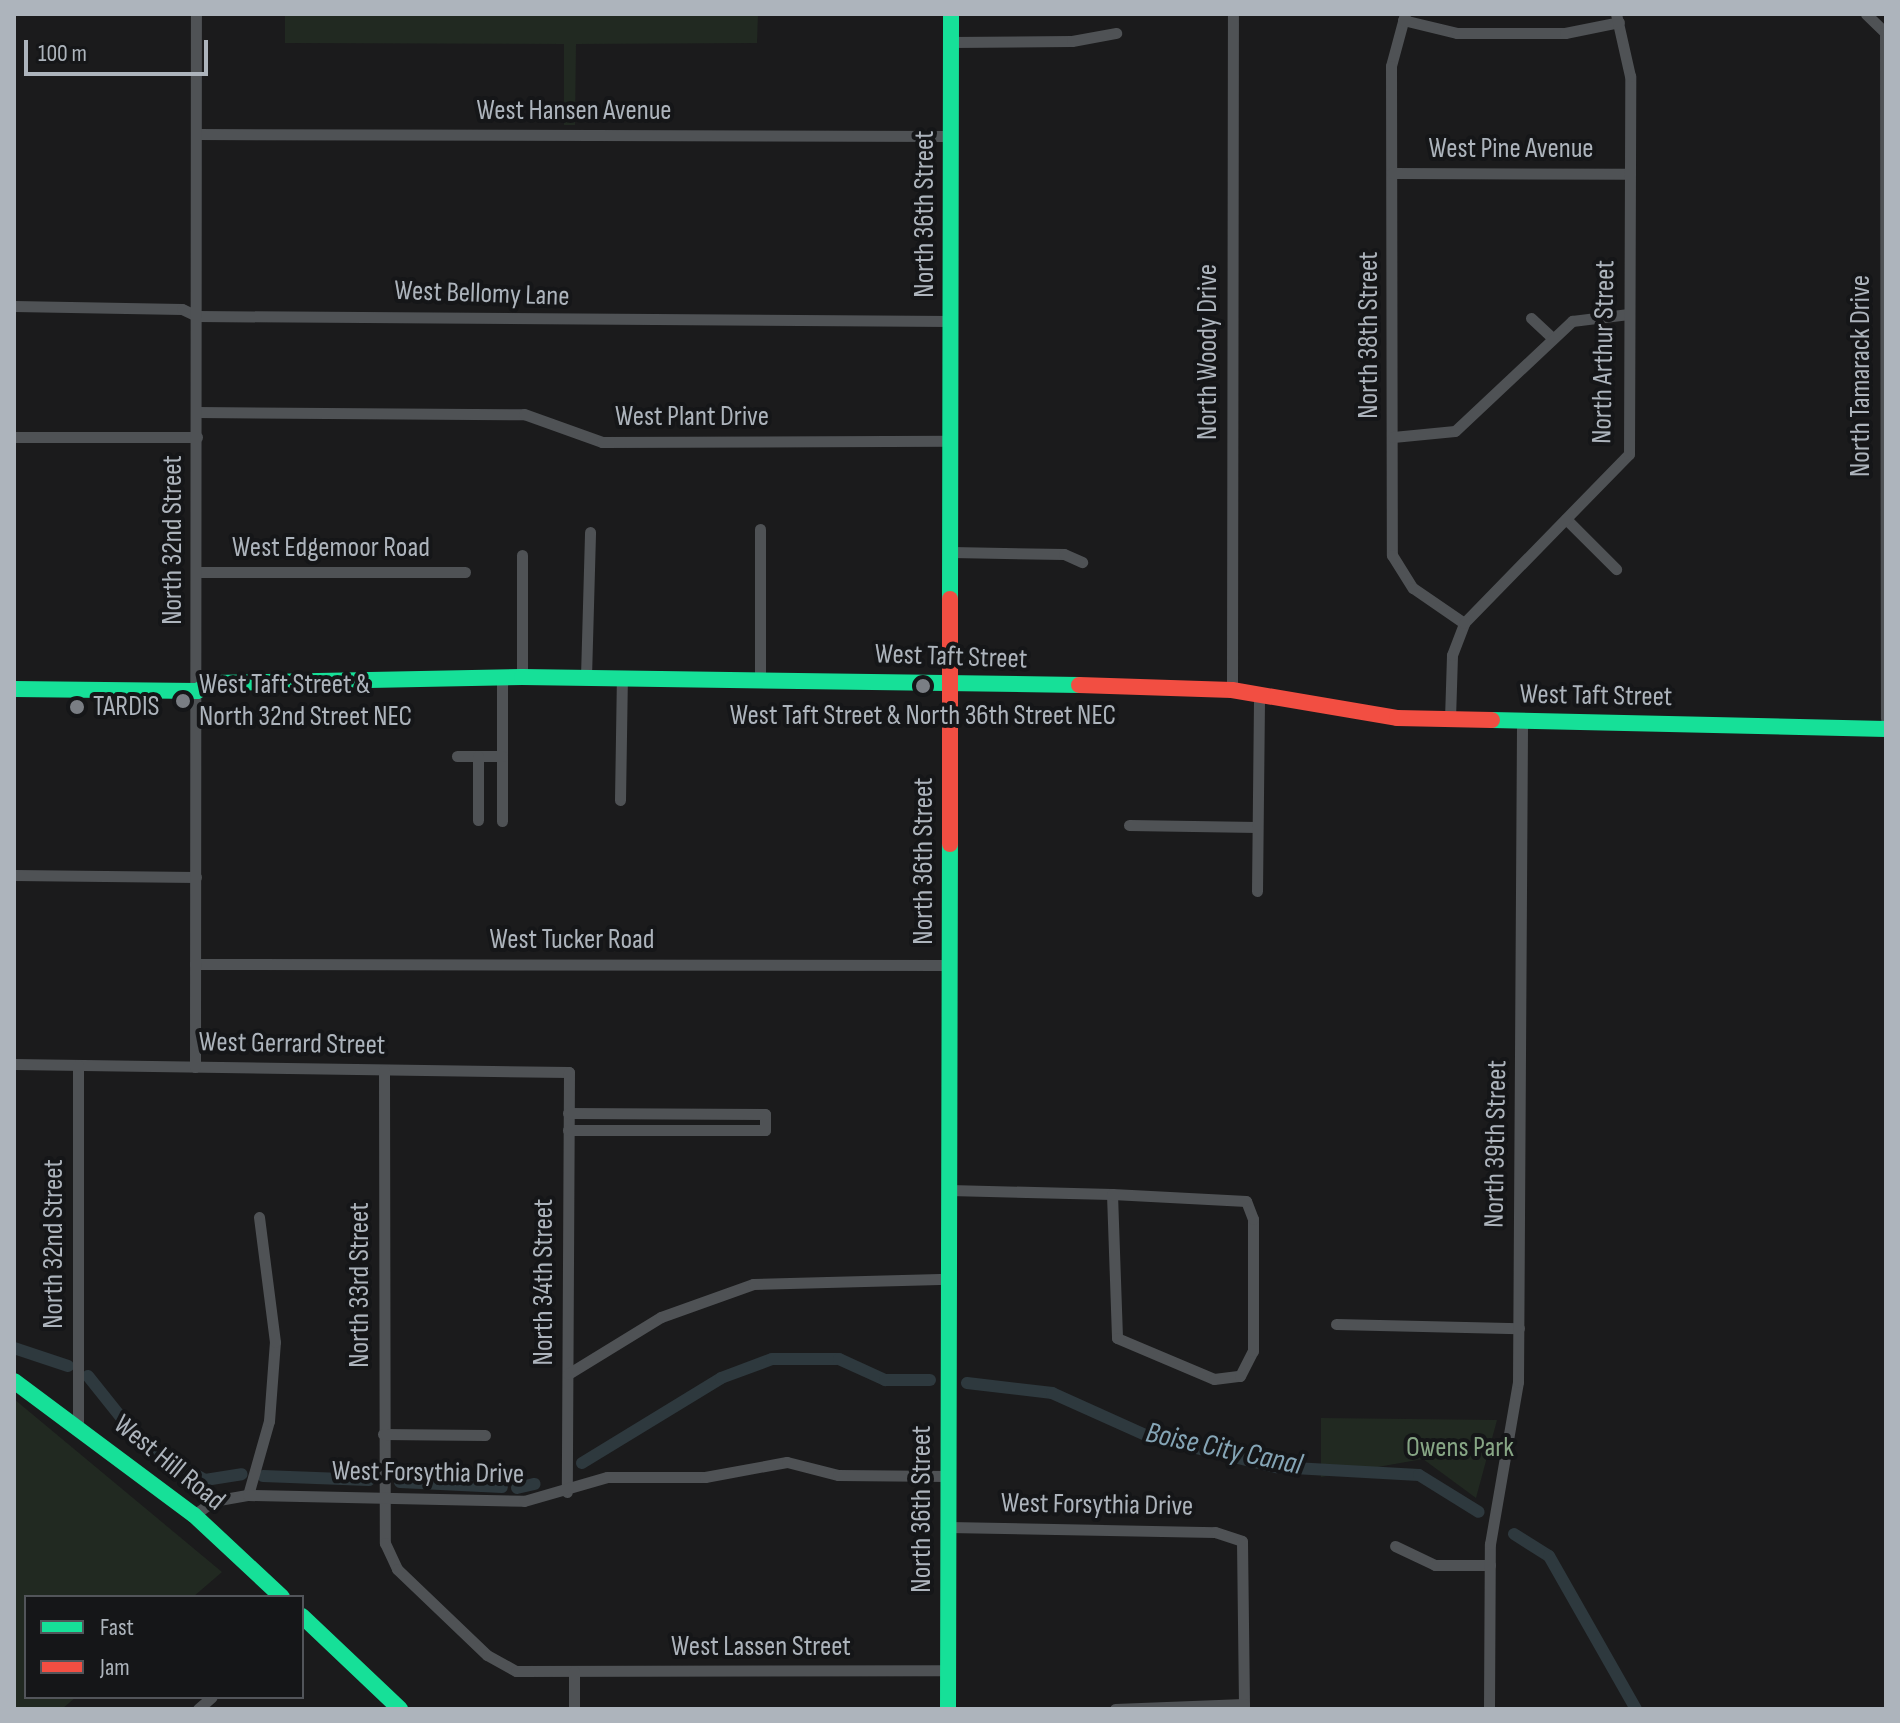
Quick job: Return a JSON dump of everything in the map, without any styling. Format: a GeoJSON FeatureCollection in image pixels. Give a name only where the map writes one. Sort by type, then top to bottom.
{"type":"FeatureCollection","features":[{"type":"Feature","properties":{"kind":"street","name":"North 32nd Street"},"geometry":{"type":"LineString","coordinates":[[195,1067],[196,14]]}},
{"type":"Feature","properties":{"kind":"street","name":"North 36th Street"},"geometry":{"type":"LineString","coordinates":[[948,1709],[951,14]]}},
{"type":"Feature","properties":{"kind":"street","name":"North Woody Drive"},"geometry":{"type":"LineString","coordinates":[[1232,690],[1233,14]]}},
{"type":"Feature","properties":{"kind":"street"},"geometry":{"type":"LineString","coordinates":[[1866,14],[1886,33]]}},
{"type":"Feature","properties":{"kind":"street"},"geometry":{"type":"LineString","coordinates":[[1404,17],[1457,33],[1565,33],[1618,18]]}},
{"type":"Feature","properties":{"kind":"street","name":"North 38th Street"},"geometry":{"type":"LineString","coordinates":[[1404,17],[1391,66],[1396,567],[1464,623]]}},
{"type":"Feature","properties":{"kind":"street","name":"North Arthur Street"},"geometry":{"type":"LineString","coordinates":[[1450,719],[1452,655],[1464,623],[1629,454],[1630,76],[1618,18]]}},
{"type":"Feature","properties":{"kind":"street"},"geometry":{"type":"LineString","coordinates":[[951,42],[1072,41],[1116,33]]}},
{"type":"Feature","properties":{"kind":"street","name":"North Tamarack Drive"},"geometry":{"type":"LineString","coordinates":[[1886,33],[1886,718]]}},
{"type":"Feature","properties":{"kind":"street","name":"West Hansen Avenue"},"geometry":{"type":"LineString","coordinates":[[197,134],[950,136]]}},
{"type":"Feature","properties":{"kind":"street","name":"West Pine Avenue"},"geometry":{"type":"LineString","coordinates":[[1392,173],[1630,174]]}},
{"type":"Feature","properties":{"kind":"street","name":"West Bellomy Lane"},"geometry":{"type":"LineString","coordinates":[[14,306],[182,309],[197,316],[951,321]]}},
{"type":"Feature","properties":{"kind":"street"},"geometry":{"type":"LineString","coordinates":[[1393,437],[1455,431],[1550,336],[1589,315],[1629,314]]}},
{"type":"Feature","properties":{"kind":"street"},"geometry":{"type":"LineString","coordinates":[[1531,318],[1550,336]]}},
{"type":"Feature","properties":{"kind":"street","name":"West Plant Drive"},"geometry":{"type":"LineString","coordinates":[[197,412],[524,414],[602,442],[951,441]]}},
{"type":"Feature","properties":{"kind":"street"},"geometry":{"type":"LineString","coordinates":[[14,437],[197,437]]}},
{"type":"Feature","properties":{"kind":"street"},"geometry":{"type":"LineString","coordinates":[[1566,519],[1616,569]]}},
{"type":"Feature","properties":{"kind":"street"},"geometry":{"type":"LineString","coordinates":[[760,529],[760,678]]}},
{"type":"Feature","properties":{"kind":"street"},"geometry":{"type":"LineString","coordinates":[[586,677],[590,532]]}},
{"type":"Feature","properties":{"kind":"street"},"geometry":{"type":"LineString","coordinates":[[951,552],[1064,554],[1082,562]]}},
{"type":"Feature","properties":{"kind":"street"},"geometry":{"type":"LineString","coordinates":[[522,555],[522,677]]}},
{"type":"Feature","properties":{"kind":"street","name":"West Edgemoor Road"},"geometry":{"type":"LineString","coordinates":[[197,572],[465,572]]}},
{"type":"Feature","properties":{"kind":"street","name":"West Taft Street"},"geometry":{"type":"LineString","coordinates":[[14,689],[197,691],[213,683],[502,681],[522,677],[950,681],[1259,692],[1345,713],[1450,719],[1886,729]]}},
{"type":"Feature","properties":{"kind":"street"},"geometry":{"type":"LineString","coordinates":[[620,800],[622,677]]}},
{"type":"Feature","properties":{"kind":"street"},"geometry":{"type":"LineString","coordinates":[[502,681],[502,821]]}},
{"type":"Feature","properties":{"kind":"street"},"geometry":{"type":"LineString","coordinates":[[1257,891],[1259,692]]}},
{"type":"Feature","properties":{"kind":"street","name":"North 39th Street"},"geometry":{"type":"LineString","coordinates":[[1489,1709],[1490,1565],[1517,1393],[1522,720]]}},
{"type":"Feature","properties":{"kind":"street"},"geometry":{"type":"LineString","coordinates":[[457,756],[502,756]]}},
{"type":"Feature","properties":{"kind":"street"},"geometry":{"type":"LineString","coordinates":[[478,756],[478,820]]}},
{"type":"Feature","properties":{"kind":"street"},"geometry":{"type":"LineString","coordinates":[[1129,825],[1257,827]]}},
{"type":"Feature","properties":{"kind":"street"},"geometry":{"type":"LineString","coordinates":[[14,875],[196,877]]}},
{"type":"Feature","properties":{"kind":"street","name":"West Tucker Road"},"geometry":{"type":"LineString","coordinates":[[195,964],[949,965]]}},
{"type":"Feature","properties":{"kind":"street","name":"West Gerrard Street"},"geometry":{"type":"LineString","coordinates":[[14,1064],[569,1072]]}},
{"type":"Feature","properties":{"kind":"street","name":"North 32nd Street"},"geometry":{"type":"LineString","coordinates":[[78,1065],[78,1422]]}},
{"type":"Feature","properties":{"kind":"street","name":"North 33rd Street"},"geometry":{"type":"LineString","coordinates":[[384,1070],[385,1500]]}},
{"type":"Feature","properties":{"kind":"street","name":"North 34th Street"},"geometry":{"type":"LineString","coordinates":[[567,1492],[569,1072]]}},
{"type":"Feature","properties":{"kind":"street"},"geometry":{"type":"LineString","coordinates":[[568,1113],[765,1114],[765,1130],[568,1130]]}},
{"type":"Feature","properties":{"kind":"street"},"geometry":{"type":"LineString","coordinates":[[949,1190],[1112,1194],[1246,1201],[1253,1219],[1253,1351],[1240,1376],[1214,1379],[1117,1338],[1112,1194]]}},
{"type":"Feature","properties":{"kind":"street"},"geometry":{"type":"LineString","coordinates":[[248,1495],[269,1421],[275,1342],[259,1217]]}},
{"type":"Feature","properties":{"kind":"street"},"geometry":{"type":"LineString","coordinates":[[568,1374],[661,1317],[753,1284],[949,1279]]}},
{"type":"Feature","properties":{"kind":"street"},"geometry":{"type":"LineString","coordinates":[[1336,1324],[1519,1328]]}},
{"type":"Feature","properties":{"kind":"street","name":"West Hill Road"},"geometry":{"type":"LineString","coordinates":[[14,1381],[78,1422],[194,1515],[280,1595]]}},
{"type":"Feature","properties":{"kind":"street"},"geometry":{"type":"LineString","coordinates":[[383,1434],[485,1435]]}},
{"type":"Feature","properties":{"kind":"street","name":"West Forsythia Drive"},"geometry":{"type":"LineString","coordinates":[[194,1515],[213,1501],[248,1495],[507,1502],[567,1492],[607,1477],[705,1477],[787,1462],[838,1475],[948,1476]]}},
{"type":"Feature","properties":{"kind":"street","name":"West Lassen Street"},"geometry":{"type":"LineString","coordinates":[[385,1500],[385,1543],[397,1569],[487,1655],[516,1671],[948,1670]]}},
{"type":"Feature","properties":{"kind":"street","name":"West Forsythia Drive"},"geometry":{"type":"LineString","coordinates":[[948,1527],[1215,1532],[1242,1541],[1244,1706]]}},
{"type":"Feature","properties":{"kind":"street"},"geometry":{"type":"LineString","coordinates":[[1395,1546],[1418,1561],[1490,1565]]}},
{"type":"Feature","properties":{"kind":"street"},"geometry":{"type":"LineString","coordinates":[[304,1618],[400,1709]]}},
{"type":"Feature","properties":{"kind":"street"},"geometry":{"type":"LineString","coordinates":[[574,1671],[574,1709]]}},
{"type":"Feature","properties":{"kind":"street"},"geometry":{"type":"LineString","coordinates":[[1115,1709],[1244,1706]]}},
{"type":"Feature","properties":{"kind":"green space"},"geometry":{"type":"Polygon","coordinates":[[[285,14],[758,14],[757,43],[576,44],[575,125],[564,125],[564,44],[285,43],[285,14]]]}},
{"type":"Feature","properties":{"kind":"green space"},"geometry":{"type":"Polygon","coordinates":[[[14,1399],[222,1572],[195,1595],[24,1595],[24,1699],[74,1699],[62,1709],[14,1709],[14,1399]]]}},
{"type":"Feature","properties":{"kind":"green space","name":"Owens Park"},"geometry":{"type":"Polygon","coordinates":[[[1321,1418],[1497,1420],[1476,1498],[1423,1459],[1321,1477],[1321,1418]]]}},
{"type":"Feature","properties":{"kind":"waterway","name":"Boise City Canal"},"geometry":{"type":"LineString","coordinates":[[14,1348],[68,1366]]}},
{"type":"Feature","properties":{"kind":"waterway","name":"Boise City Canal"},"geometry":{"type":"LineString","coordinates":[[582,1463],[721,1378],[772,1359],[839,1359],[885,1380],[930,1380]]}},
{"type":"Feature","properties":{"kind":"waterway","name":"Boise City Canal"},"geometry":{"type":"LineString","coordinates":[[88,1376],[143,1445],[205,1480],[242,1474]]}},
{"type":"Feature","properties":{"kind":"waterway","name":"Boise City Canal"},"geometry":{"type":"LineString","coordinates":[[967,1383],[1052,1393],[1150,1437],[1276,1467],[1419,1475],[1479,1512]]}},
{"type":"Feature","properties":{"kind":"waterway","name":"Boise City Canal"},"geometry":{"type":"LineString","coordinates":[[263,1476],[369,1480]]}},
{"type":"Feature","properties":{"kind":"waterway","name":"Boise City Canal"},"geometry":{"type":"LineString","coordinates":[[400,1482],[502,1487]]}},
{"type":"Feature","properties":{"kind":"waterway","name":"Boise City Canal"},"geometry":{"type":"LineString","coordinates":[[517,1488],[535,1484]]}},
{"type":"Feature","properties":{"kind":"waterway","name":"Boise City Canal"},"geometry":{"type":"LineString","coordinates":[[1514,1534],[1549,1556],[1636,1709]]}},
{"type":"Feature","properties":{"kind":"traffic: fast"},"geometry":{"type":"LineString","coordinates":[[950,599],[951,14]]}},
{"type":"Feature","properties":{"kind":"traffic: fast"},"geometry":{"type":"LineString","coordinates":[[14,689],[197,691],[213,683],[522,677],[1079,685]]}},
{"type":"Feature","properties":{"kind":"traffic: fast"},"geometry":{"type":"LineString","coordinates":[[1492,720],[1886,729]]}},
{"type":"Feature","properties":{"kind":"traffic: fast"},"geometry":{"type":"LineString","coordinates":[[948,1709],[950,844]]}},
{"type":"Feature","properties":{"kind":"traffic: fast"},"geometry":{"type":"LineString","coordinates":[[14,1381],[194,1515],[280,1595]]}},
{"type":"Feature","properties":{"kind":"traffic: fast"},"geometry":{"type":"LineString","coordinates":[[304,1618],[400,1709]]}},
{"type":"Feature","properties":{"kind":"traffic: jam"},"geometry":{"type":"LineString","coordinates":[[950,599],[950,844]]}},
{"type":"Feature","properties":{"kind":"traffic: jam"},"geometry":{"type":"LineString","coordinates":[[1079,685],[1232,690],[1397,718],[1492,720]]}},
{"type":"Feature","properties":{"kind":"place","name":"West Taft Street & North 36th Street NEC"},"geometry":{"type":"Point","coordinates":[923,686]}},
{"type":"Feature","properties":{"kind":"place","name":"West Taft Street & North 32nd Street NEC"},"geometry":{"type":"Point","coordinates":[183,701]}},
{"type":"Feature","properties":{"kind":"place","name":"TARDIS"},"geometry":{"type":"Point","coordinates":[77,707]}}]}
